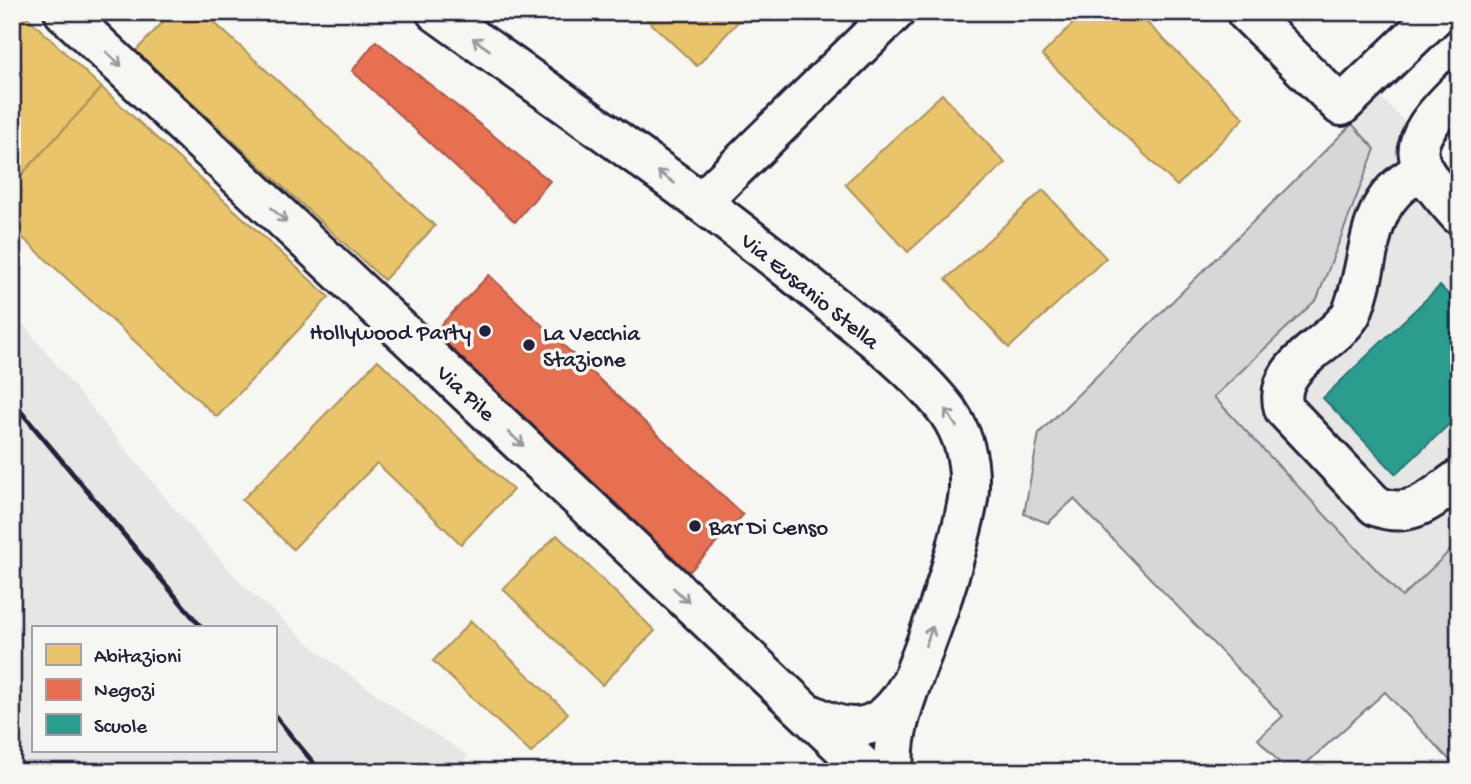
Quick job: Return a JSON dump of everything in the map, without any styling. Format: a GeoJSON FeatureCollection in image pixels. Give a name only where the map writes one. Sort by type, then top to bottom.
{"type":"FeatureCollection","features":[{"type":"Feature","properties":{"kind":"street","name":"Via Pile"},"geometry":{"type":"LineString","coordinates":[[64,12],[869,772]]}},
{"type":"Feature","properties":{"kind":"street","name":"Via Eusanio Stella"},"geometry":{"type":"LineString","coordinates":[[436,12],[701,202],[781,263],[924,384],[947,410],[963,439],[969,464],[969,489],[943,594],[912,680],[895,743],[894,772]]}},
{"type":"Feature","properties":{"kind":"street"},"geometry":{"type":"LineString","coordinates":[[701,202],[895,12]]}},
{"type":"Feature","properties":{"kind":"street"},"geometry":{"type":"LineString","coordinates":[[1246,12],[1341,106],[1439,12]]}},
{"type":"Feature","properties":{"kind":"street"},"geometry":{"type":"LineString","coordinates":[[1459,90],[1436,113],[1423,134],[1418,149],[1418,161],[1423,171],[1459,215]]}},
{"type":"Feature","properties":{"kind":"street"},"geometry":{"type":"LineString","coordinates":[[1423,171],[1394,189],[1380,209],[1372,228],[1352,312],[1343,324],[1292,369],[1280,397],[1284,410],[1376,506],[1391,512],[1407,511],[1423,505],[1459,479]]}},
{"type":"Feature","properties":{"kind":"street","name":"Via Eusanio Stella"},"geometry":{"type":"LineString","coordinates":[[802,709],[848,728],[867,727],[894,708],[912,680]]}},
{"type":"Feature","properties":{"kind":"shaded area"},"geometry":{"type":"Polygon","coordinates":[[[1380,96],[1459,178],[1459,542],[1294,704],[1039,433],[1380,96]]]}},
{"type":"Feature","properties":{"kind":"shaded area"},"geometry":{"type":"Polygon","coordinates":[[[1352,124],[1375,149],[1317,299],[1214,397],[1402,597],[1459,542],[1459,770],[1385,692],[1297,772],[1288,772],[1258,739],[1283,716],[1074,499],[1048,523],[1024,514],[1039,433],[1352,124]]]}},
{"type":"Feature","properties":{"kind":"shaded area"},"geometry":{"type":"Polygon","coordinates":[[[12,311],[173,507],[243,585],[321,654],[405,715],[469,756],[452,772],[15,772],[12,767],[12,311]]]}},
{"type":"Feature","properties":{"kind":"building: Abitazioni"},"geometry":{"type":"Polygon","coordinates":[[[12,12],[22,12],[102,88],[12,185],[12,12]]]}},
{"type":"Feature","properties":{"kind":"building: Abitazioni"},"geometry":{"type":"Polygon","coordinates":[[[172,12],[203,12],[435,226],[384,280],[136,51],[172,12]]]}},
{"type":"Feature","properties":{"kind":"building: Abitazioni"},"geometry":{"type":"Polygon","coordinates":[[[646,12],[747,12],[697,66],[643,16],[646,12]]]}},
{"type":"Feature","properties":{"kind":"building: Abitazioni"},"geometry":{"type":"Polygon","coordinates":[[[1084,12],[1136,12],[1244,118],[1177,186],[1042,55],[1084,12]]]}},
{"type":"Feature","properties":{"kind":"building: Abitazioni"},"geometry":{"type":"Polygon","coordinates":[[[102,88],[329,297],[217,417],[12,228],[12,185],[102,88]]]}},
{"type":"Feature","properties":{"kind":"building: Abitazioni"},"geometry":{"type":"Polygon","coordinates":[[[942,94],[1005,163],[908,252],[845,184],[942,94]]]}},
{"type":"Feature","properties":{"kind":"building: Abitazioni"},"geometry":{"type":"Polygon","coordinates":[[[1043,190],[1106,258],[1009,348],[946,279],[1043,190]]]}},
{"type":"Feature","properties":{"kind":"building: Abitazioni"},"geometry":{"type":"Polygon","coordinates":[[[378,360],[513,490],[461,544],[377,463],[293,549],[242,500],[378,360]]]}},
{"type":"Feature","properties":{"kind":"building: Abitazioni"},"geometry":{"type":"Polygon","coordinates":[[[557,535],[655,631],[602,685],[503,589],[557,535]]]}},
{"type":"Feature","properties":{"kind":"building: Abitazioni"},"geometry":{"type":"Polygon","coordinates":[[[471,621],[568,713],[531,753],[433,661],[471,621]]]}},
{"type":"Feature","properties":{"kind":"building: Negozi"},"geometry":{"type":"Polygon","coordinates":[[[376,41],[550,181],[515,222],[352,71],[376,41]]]}},
{"type":"Feature","properties":{"kind":"building: Negozi"},"geometry":{"type":"Polygon","coordinates":[[[489,275],[743,515],[689,572],[434,332],[489,275]]]}},
{"type":"Feature","properties":{"kind":"building: Scuole"},"geometry":{"type":"Polygon","coordinates":[[[1440,286],[1459,305],[1459,415],[1396,474],[1323,398],[1440,286]]]}},
{"type":"Feature","properties":{"kind":"railway"},"geometry":{"type":"LineString","coordinates":[[12,401],[200,626]]}},
{"type":"Feature","properties":{"kind":"railway"},"geometry":{"type":"LineString","coordinates":[[276,717],[321,772]]}},
{"type":"Feature","properties":{"kind":"place","name":"Hollywood Party"},"geometry":{"type":"Point","coordinates":[485,331]}},
{"type":"Feature","properties":{"kind":"place","name":"La Vecchia Stazione"},"geometry":{"type":"Point","coordinates":[529,345]}},
{"type":"Feature","properties":{"kind":"place","name":"Bar Di Censo"},"geometry":{"type":"Point","coordinates":[695,526]}}]}
